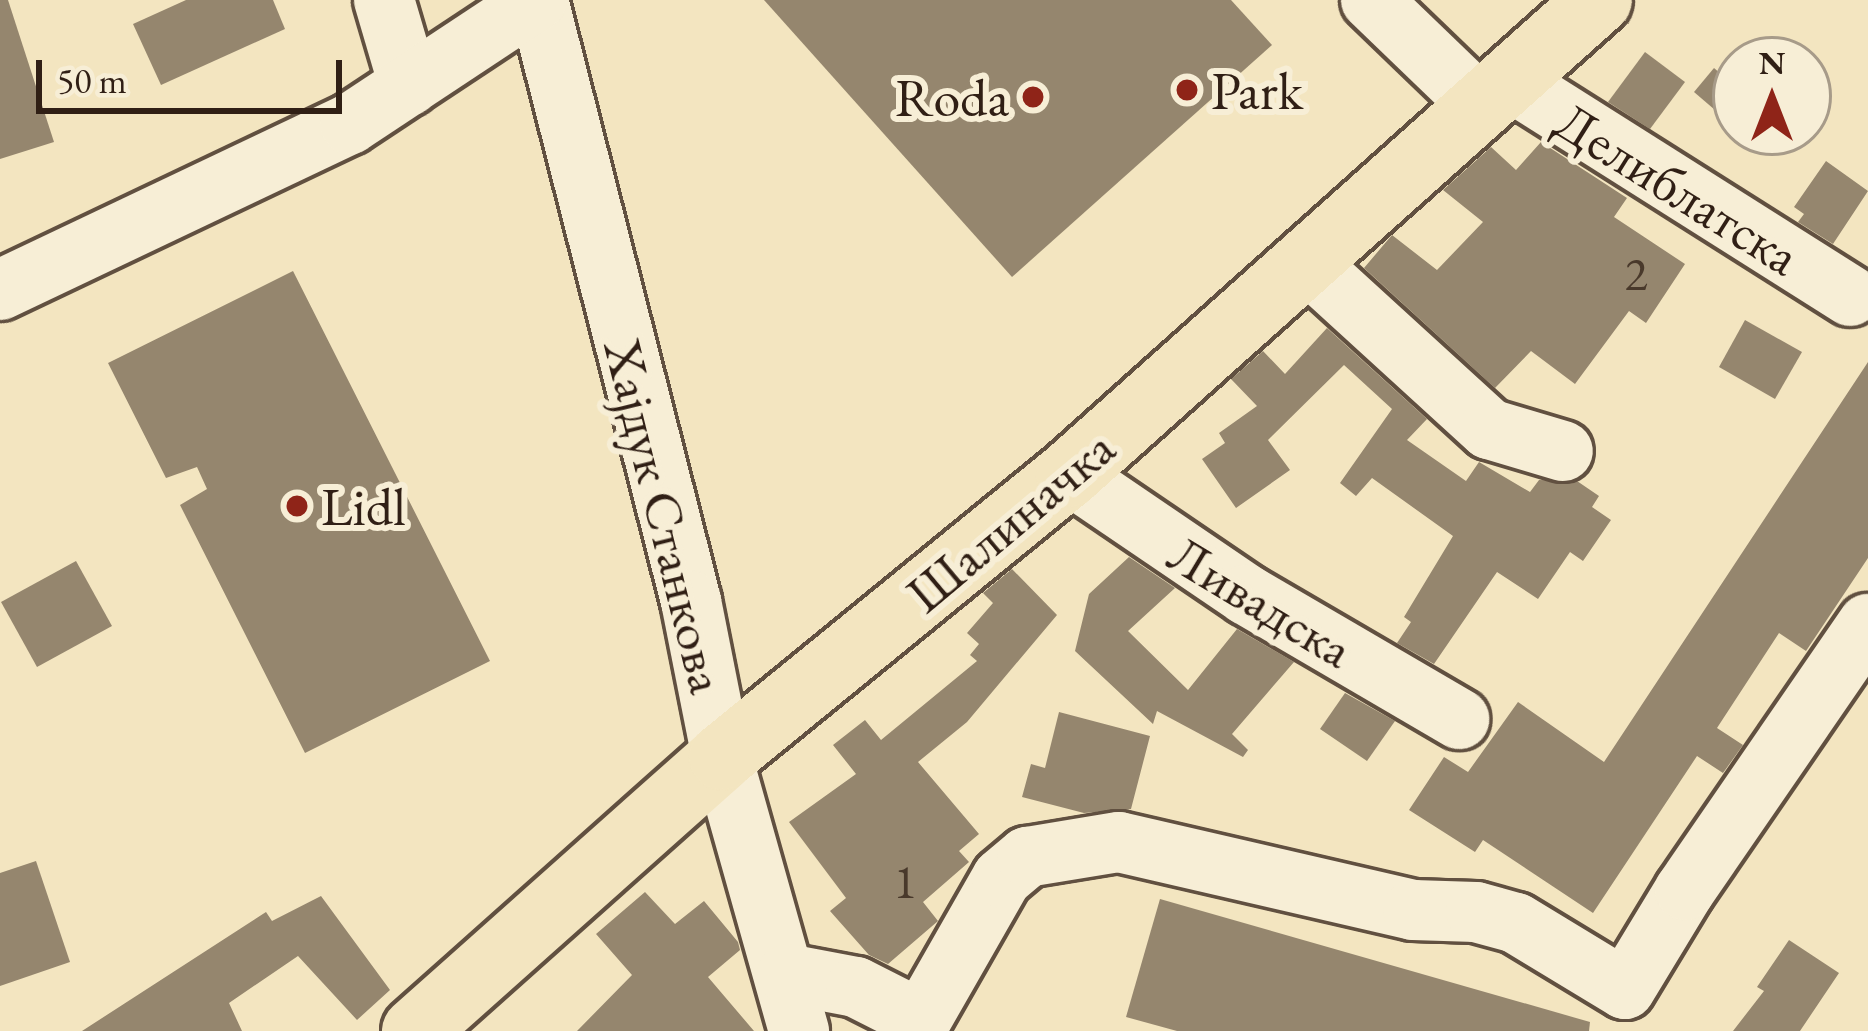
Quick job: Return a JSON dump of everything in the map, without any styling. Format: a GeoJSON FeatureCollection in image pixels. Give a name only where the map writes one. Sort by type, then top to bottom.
{"type":"FeatureCollection","features":[{"type":"Feature","properties":{"kind":"main road","name":"Шалиначка"},"geometry":{"type":"LineString","coordinates":[[415,1031],[722,757],[1070,474],[1599,0]]}},
{"type":"Feature","properties":{"kind":"street"},"geometry":{"type":"LineString","coordinates":[[384,0],[409,85]]}},
{"type":"Feature","properties":{"kind":"street"},"geometry":{"type":"LineString","coordinates":[[0,290],[350,124],[538,0]]}},
{"type":"Feature","properties":{"kind":"street","name":"Хајдук Станкова"},"geometry":{"type":"LineString","coordinates":[[538,0],[691,601],[722,757],[795,1015]]}},
{"type":"Feature","properties":{"kind":"street","name":"Делиблатска"},"geometry":{"type":"LineString","coordinates":[[1371,0],[1493,92],[1850,296]]}},
{"type":"Feature","properties":{"kind":"street"},"geometry":{"type":"LineString","coordinates":[[1304,260],[1489,429],[1562,451]]}},
{"type":"Feature","properties":{"kind":"street","name":"Ливадска"},"geometry":{"type":"LineString","coordinates":[[1070,474],[1115,510],[1247,595],[1459,718]]}},
{"type":"Feature","properties":{"kind":"street"},"geometry":{"type":"LineString","coordinates":[[795,1015],[856,987],[922,1026],[1002,878],[1027,857],[1120,842],[1413,910],[1476,912],[1516,923],[1614,1010],[1685,890],[1868,624]]}},
{"type":"Feature","properties":{"kind":"building"},"geometry":{"type":"Polygon","coordinates":[[[0,0],[8,0],[54,142],[0,159],[0,0]]]}},
{"type":"Feature","properties":{"kind":"building"},"geometry":{"type":"Polygon","coordinates":[[[186,0],[273,0],[285,29],[161,85],[133,24],[186,0]]]}},
{"type":"Feature","properties":{"kind":"building","name":"Roda"},"geometry":{"type":"Polygon","coordinates":[[[764,0],[1231,0],[1272,45],[1012,277],[764,0]]]}},
{"type":"Feature","properties":{"kind":"building"},"geometry":{"type":"Polygon","coordinates":[[[1645,52],[1685,82],[1650,129],[1608,102],[1645,52]]]}},
{"type":"Feature","properties":{"kind":"building"},"geometry":{"type":"Polygon","coordinates":[[[1712,70],[1712,107],[1694,92],[1712,70]]]}},
{"type":"Feature","properties":{"kind":"building"},"geometry":{"type":"Polygon","coordinates":[[[1541,142],[1627,198],[1614,217],[1685,264],[1646,323],[1629,311],[1575,384],[1531,351],[1495,388],[1364,268],[1392,235],[1437,270],[1483,222],[1443,190],[1491,147],[1516,170],[1541,142]]]}},
{"type":"Feature","properties":{"kind":"building"},"geometry":{"type":"Polygon","coordinates":[[[1826,161],[1868,191],[1833,244],[1798,222],[1804,214],[1794,207],[1826,161]]]}},
{"type":"Feature","properties":{"kind":"building"},"geometry":{"type":"Polygon","coordinates":[[[293,271],[490,661],[305,753],[180,505],[207,489],[197,467],[166,478],[108,363],[293,271]]]}},
{"type":"Feature","properties":{"kind":"building"},"geometry":{"type":"Polygon","coordinates":[[[1745,320],[1802,352],[1775,399],[1719,367],[1745,320]]]}},
{"type":"Feature","properties":{"kind":"building"},"geometry":{"type":"Polygon","coordinates":[[[1327,328],[1427,419],[1407,440],[1466,481],[1479,462],[1530,492],[1539,480],[1577,481],[1599,496],[1592,507],[1611,520],[1583,561],[1570,552],[1538,599],[1497,572],[1434,664],[1397,643],[1411,622],[1404,617],[1453,536],[1372,478],[1356,496],[1340,483],[1392,409],[1344,365],[1268,440],[1290,470],[1236,508],[1202,459],[1225,443],[1219,433],[1257,406],[1231,379],[1263,351],[1285,374],[1327,328]]]}},
{"type":"Feature","properties":{"kind":"building"},"geometry":{"type":"Polygon","coordinates":[[[1868,362],[1868,558],[1806,651],[1779,633],[1717,728],[1743,745],[1723,773],[1697,756],[1593,913],[1483,840],[1475,852],[1409,810],[1444,757],[1468,772],[1518,702],[1604,762],[1868,362]]]}},
{"type":"Feature","properties":{"kind":"building"},"geometry":{"type":"Polygon","coordinates":[[[1129,557],[1175,588],[1128,631],[1188,690],[1237,629],[1294,662],[1232,734],[1248,750],[1243,757],[1157,711],[1153,724],[1075,651],[1089,594],[1129,557]]]}},
{"type":"Feature","properties":{"kind":"building"},"geometry":{"type":"Polygon","coordinates":[[[76,561],[112,626],[37,667],[1,602],[76,561]]]}},
{"type":"Feature","properties":{"kind":"building"},"geometry":{"type":"Polygon","coordinates":[[[1012,569],[1057,615],[967,722],[918,762],[979,834],[959,851],[969,862],[923,902],[938,921],[888,964],[869,955],[830,911],[846,898],[789,822],[856,774],[833,745],[865,720],[881,740],[977,661],[970,655],[979,644],[967,633],[993,603],[983,593],[1012,569]]]}},
{"type":"Feature","properties":{"kind":"building"},"geometry":{"type":"Polygon","coordinates":[[[1345,693],[1395,721],[1367,761],[1320,729],[1345,693]]]}},
{"type":"Feature","properties":{"kind":"building"},"geometry":{"type":"Polygon","coordinates":[[[1059,712],[1150,736],[1131,809],[1084,813],[1022,797],[1031,764],[1045,768],[1059,712]]]}},
{"type":"Feature","properties":{"kind":"building"},"geometry":{"type":"Polygon","coordinates":[[[36,861],[70,962],[0,986],[0,873],[36,861]]]}},
{"type":"Feature","properties":{"kind":"building"},"geometry":{"type":"Polygon","coordinates":[[[645,892],[675,924],[704,901],[738,942],[740,950],[708,977],[754,1031],[577,1031],[632,975],[596,934],[645,892]]]}},
{"type":"Feature","properties":{"kind":"building"},"geometry":{"type":"Polygon","coordinates":[[[321,896],[390,990],[357,1020],[298,956],[229,1003],[242,1031],[82,1031],[266,912],[272,921],[321,896]]]}},
{"type":"Feature","properties":{"kind":"building"},"geometry":{"type":"Polygon","coordinates":[[[1160,899],[1590,1022],[1589,1031],[1177,1031],[1126,1017],[1160,899]]]}},
{"type":"Feature","properties":{"kind":"building"},"geometry":{"type":"Polygon","coordinates":[[[1789,940],[1839,973],[1800,1031],[1733,1031],[1764,991],[1757,987],[1789,940]]]}},
{"type":"Feature","properties":{"kind":"place","name":"Park"},"geometry":{"type":"Point","coordinates":[1187,90]}},
{"type":"Feature","properties":{"kind":"place","name":"Roda"},"geometry":{"type":"Point","coordinates":[1033,97]}},
{"type":"Feature","properties":{"kind":"place","name":"Lidl"},"geometry":{"type":"Point","coordinates":[297,506]}}]}
